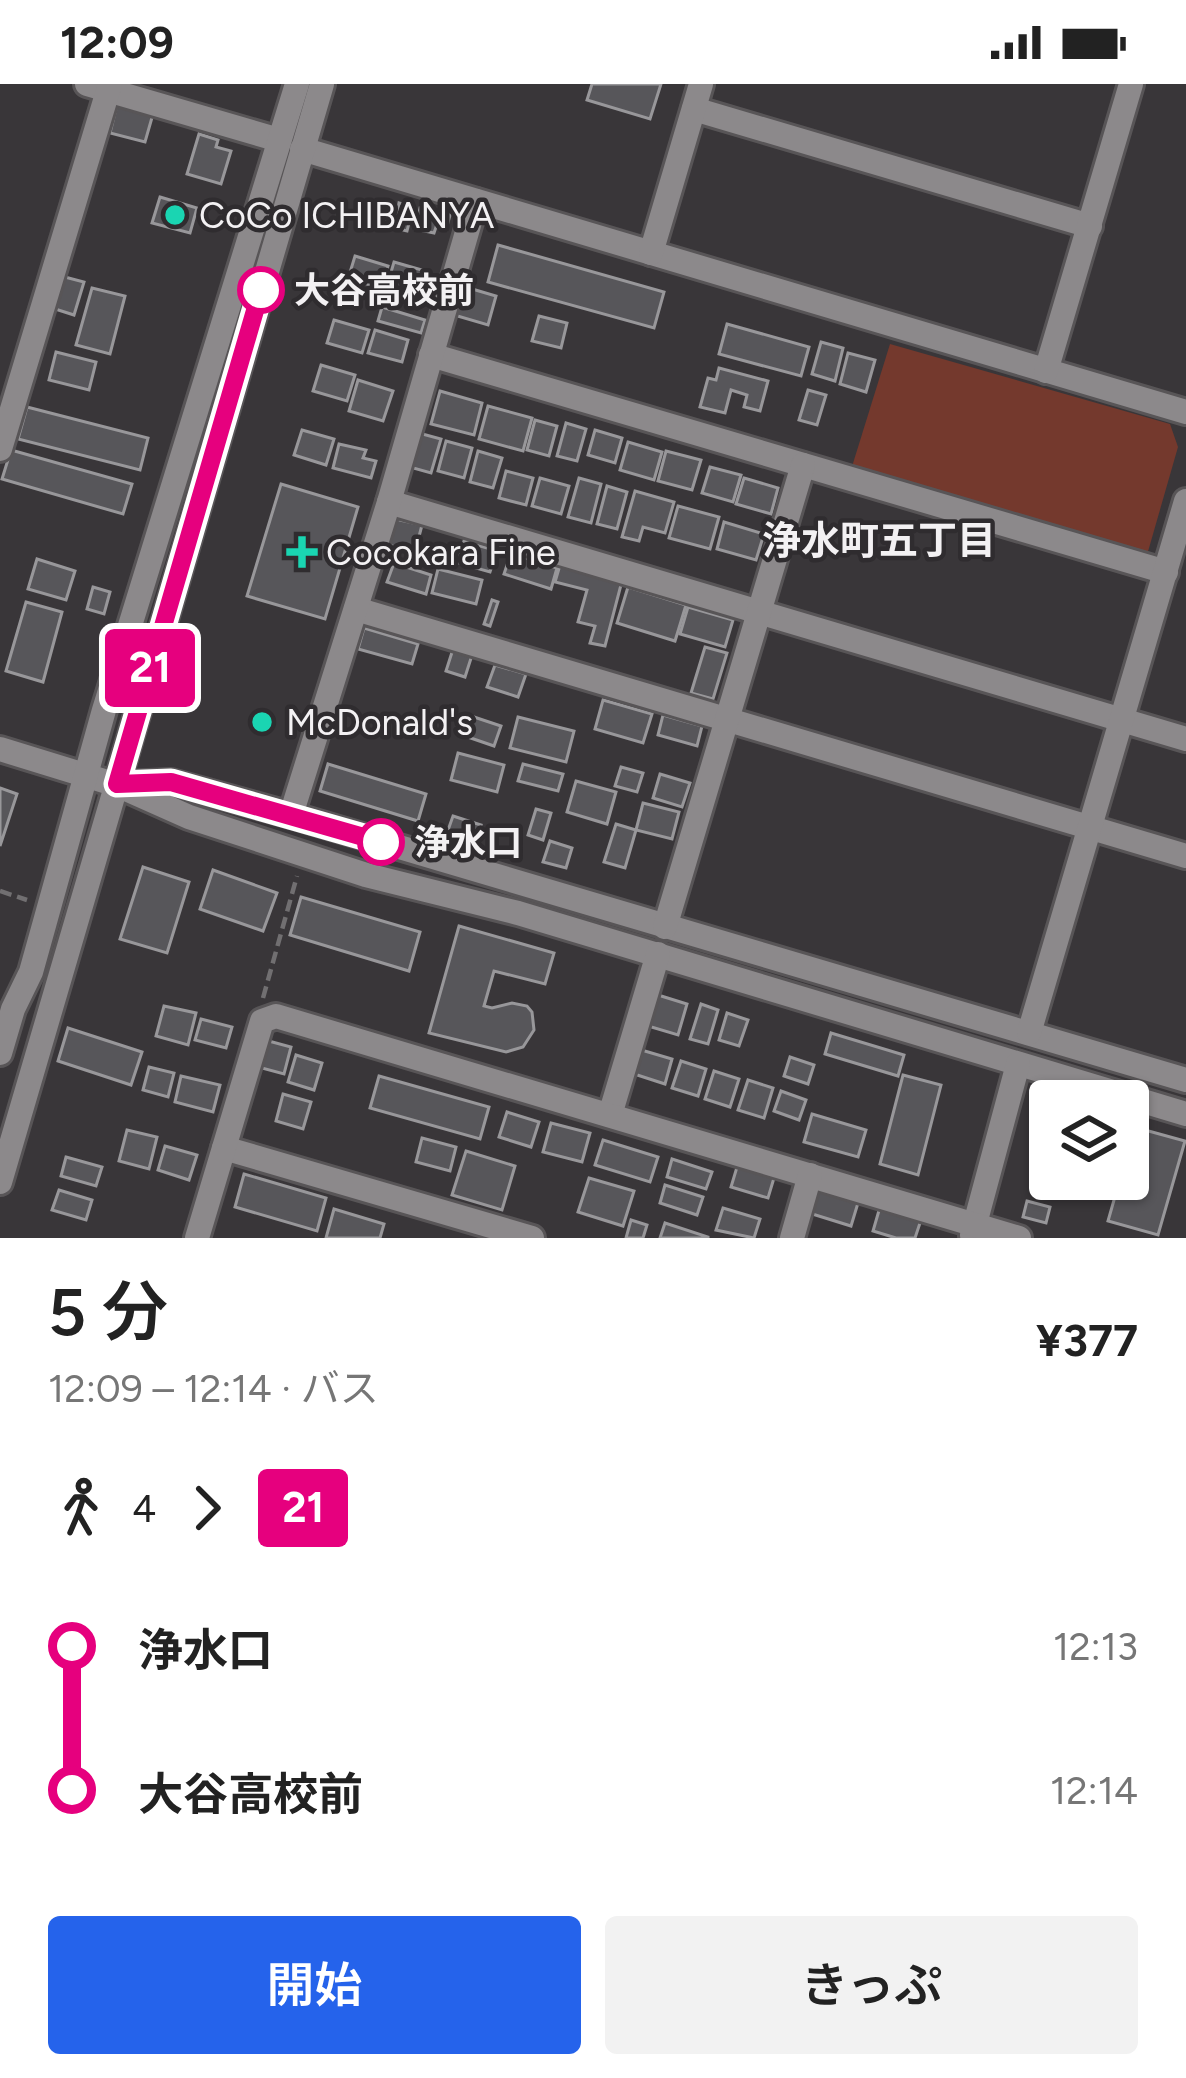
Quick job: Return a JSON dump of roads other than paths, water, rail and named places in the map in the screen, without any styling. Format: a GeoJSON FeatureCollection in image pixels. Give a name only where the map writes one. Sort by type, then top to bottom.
{"type":"FeatureCollection","features":[{"type":"Feature","properties":{"kind":"street"},"geometry":{"type":"LineString","coordinates":[[0,1182],[117,784],[291,145],[297,84]]}},
{"type":"Feature","properties":{"kind":"street"},"geometry":{"type":"LineString","coordinates":[[0,1053],[31,972],[86,776],[291,145],[322,84]]}},
{"type":"Feature","properties":{"kind":"street"},"geometry":{"type":"LineString","coordinates":[[0,449],[102,86],[1186,412]]}},
{"type":"Feature","properties":{"kind":"street"},"geometry":{"type":"LineString","coordinates":[[1046,371],[1090,226],[1124,86]]}},
{"type":"Feature","properties":{"kind":"street"},"geometry":{"type":"LineString","coordinates":[[651,253],[698,96],[1090,226]]}},
{"type":"Feature","properties":{"kind":"street"},"geometry":{"type":"LineString","coordinates":[[291,814],[389,502],[476,201]]}},
{"type":"Feature","properties":{"kind":"street"},"geometry":{"type":"LineString","coordinates":[[431,355],[1166,572]]}},
{"type":"Feature","properties":{"kind":"street"},"geometry":{"type":"LineString","coordinates":[[665,926],[803,465]]}},
{"type":"Feature","properties":{"kind":"street"},"geometry":{"type":"LineString","coordinates":[[389,502],[1186,739]]}},
{"type":"Feature","properties":{"kind":"street"},"geometry":{"type":"LineString","coordinates":[[1029,1033],[1186,502]]}},
{"type":"Feature","properties":{"kind":"street"},"geometry":{"type":"LineString","coordinates":[[356,609],[1186,856]]}},
{"type":"Feature","properties":{"kind":"street"},"geometry":{"type":"LineString","coordinates":[[0,748],[117,784],[189,817],[366,875],[518,913],[1186,1114]]}},
{"type":"Feature","properties":{"kind":"street"},"geometry":{"type":"LineString","coordinates":[[117,784],[171,782],[291,814],[1186,1080]]}},
{"type":"Feature","properties":{"kind":"street"},"geometry":{"type":"LineString","coordinates":[[610,1115],[658,954]]}},
{"type":"Feature","properties":{"kind":"street"},"geometry":{"type":"LineString","coordinates":[[197,1238],[262,1021],[276,1016],[810,1175],[973,1231],[1019,1238]]}},
{"type":"Feature","properties":{"kind":"street"},"geometry":{"type":"LineString","coordinates":[[973,1231],[1018,1064]]}},
{"type":"Feature","properties":{"kind":"street"},"geometry":{"type":"LineString","coordinates":[[224,1148],[532,1238]]}},
{"type":"Feature","properties":{"kind":"street"},"geometry":{"type":"LineString","coordinates":[[792,1238],[810,1175]]}},
{"type":"Feature","properties":{"kind":"place","name":"CoCo ICHIBANYA"},"geometry":{"type":"Point","coordinates":[175,215]}},
{"type":"Feature","properties":{"kind":"place","name":"大谷高校前"},"geometry":{"type":"Point","coordinates":[261,290]}},
{"type":"Feature","properties":{"kind":"place","name":"Cocokara Fine"},"geometry":{"type":"Point","coordinates":[302,552]}},
{"type":"Feature","properties":{"kind":"place","name":"McDonald's"},"geometry":{"type":"Point","coordinates":[262,722]}},
{"type":"Feature","properties":{"kind":"place","name":"浄水口"},"geometry":{"type":"Point","coordinates":[381,842]}},
{"type":"Feature","properties":{"kind":"district","name":"浄水町五丁目"},"geometry":{"type":"Point","coordinates":[879,540]}}]}
